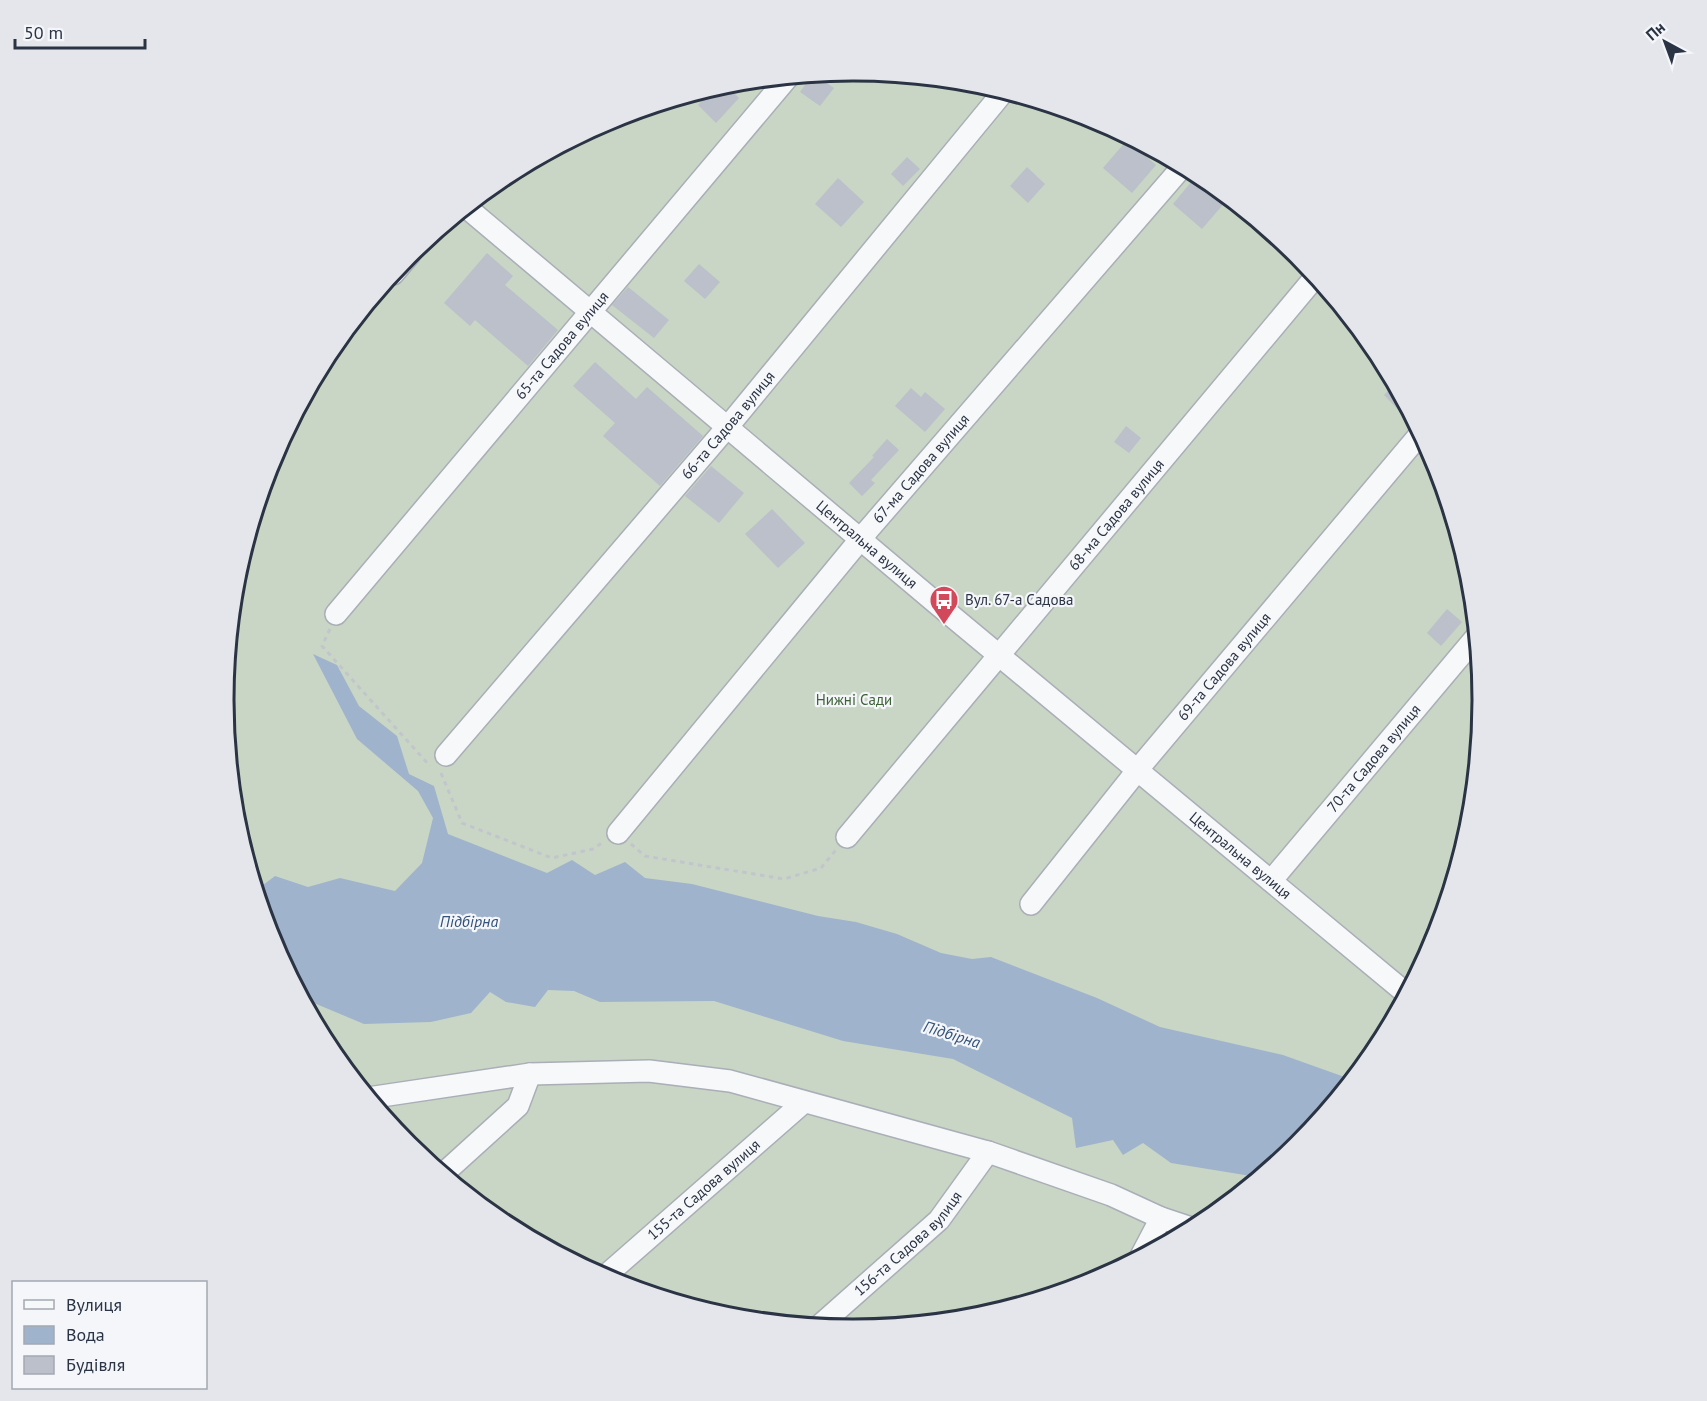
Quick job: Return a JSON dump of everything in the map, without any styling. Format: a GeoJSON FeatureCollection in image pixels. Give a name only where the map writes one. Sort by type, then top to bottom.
{"type":"FeatureCollection","features":[{"type":"Feature","properties":{"kind":"street","name":"65-та Садова вулиця"},"geometry":{"type":"LineString","coordinates":[[336,614],[781,85]]}},
{"type":"Feature","properties":{"kind":"street","name":"66-та Садова вулиця"},"geometry":{"type":"LineString","coordinates":[[446,756],[728,426],[998,98]]}},
{"type":"Feature","properties":{"kind":"street","name":"67-ма Садова вулиця"},"geometry":{"type":"LineString","coordinates":[[618,833],[860,539],[1177,173]]}},
{"type":"Feature","properties":{"kind":"street","name":"Центральна вулиця"},"geometry":{"type":"LineString","coordinates":[[472,212],[860,539],[1401,989]]}},
{"type":"Feature","properties":{"kind":"street","name":"68-ма Садова вулиця"},"geometry":{"type":"LineString","coordinates":[[847,837],[1310,283]]}},
{"type":"Feature","properties":{"kind":"street","name":"69-та Садова вулиця"},"geometry":{"type":"LineString","coordinates":[[1031,904],[1137,769],[1415,440]]}},
{"type":"Feature","properties":{"kind":"street","name":"70-та Садова вулиця"},"geometry":{"type":"LineString","coordinates":[[1271,881],[1470,644]]}},
{"type":"Feature","properties":{"kind":"street"},"geometry":{"type":"LineString","coordinates":[[378,1097],[530,1074],[649,1071],[729,1081],[988,1152],[1111,1195],[1183,1225]]}},
{"type":"Feature","properties":{"kind":"street"},"geometry":{"type":"LineString","coordinates":[[449,1169],[518,1106],[530,1074]]}},
{"type":"Feature","properties":{"kind":"street","name":"155-та Садова вулиця"},"geometry":{"type":"LineString","coordinates":[[611,1271],[804,1102]]}},
{"type":"Feature","properties":{"kind":"street","name":"156-та Садова вулиця"},"geometry":{"type":"LineString","coordinates":[[827,1319],[939,1220],[988,1152]]}},
{"type":"Feature","properties":{"kind":"street"},"geometry":{"type":"LineString","coordinates":[[1146,1246],[1161,1218]]}},
{"type":"Feature","properties":{"kind":"path"},"geometry":{"type":"LineString","coordinates":[[618,833],[645,856],[784,879],[821,868],[847,837]]}},
{"type":"Feature","properties":{"kind":"green space","name":"Нижні Сади"},"geometry":{"type":"Polygon","coordinates":[[[813,82],[894,82],[934,86],[1014,102],[1091,128],[1127,145],[1198,185],[1231,209],[1292,262],[1319,292],[1369,356],[1390,391],[1426,463],[1440,501],[1452,540],[1468,620],[1472,660],[1472,741],[1468,781],[1452,861],[1426,938],[1409,974],[1369,1045],[1345,1078],[1292,1139],[1262,1166],[1198,1216],[1163,1237],[1091,1273],[1053,1287],[1014,1299],[934,1315],[894,1319],[813,1319],[773,1315],[693,1299],[616,1273],[580,1256],[509,1216],[476,1192],[415,1139],[388,1109],[338,1045],[317,1010],[281,938],[267,900],[255,861],[239,781],[235,741],[235,660],[239,620],[255,540],[281,463],[298,427],[338,356],[362,323],[415,262],[445,235],[509,185],[544,164],[616,128],[654,114],[693,102],[773,86],[813,82]]]}},
{"type":"Feature","properties":{"kind":"water","name":"Підбірна"},"geometry":{"type":"Polygon","coordinates":[[[313,654],[337,665],[359,706],[397,736],[409,774],[434,786],[448,834],[547,873],[572,860],[595,875],[625,862],[645,878],[692,884],[818,916],[856,922],[897,934],[941,953],[972,959],[991,957],[1097,998],[1160,1027],[1283,1055],[1345,1077],[1292,1139],[1250,1176],[1171,1163],[1143,1143],[1123,1155],[1113,1140],[1076,1148],[1072,1118],[953,1059],[843,1041],[714,1001],[600,1002],[574,991],[548,990],[535,1007],[506,1002],[490,992],[471,1013],[431,1022],[364,1024],[313,1003],[281,938],[262,885],[275,876],[308,887],[340,878],[395,891],[422,863],[433,818],[418,791],[357,739],[313,654]]]}},
{"type":"Feature","properties":{"kind":"building"},"geometry":{"type":"Polygon","coordinates":[[[825,82],[834,88],[820,106],[800,92],[807,83],[825,82]]]}},
{"type":"Feature","properties":{"kind":"building"},"geometry":{"type":"Polygon","coordinates":[[[734,93],[739,98],[716,123],[698,105],[703,100],[734,93]]]}},
{"type":"Feature","properties":{"kind":"building"},"geometry":{"type":"Polygon","coordinates":[[[1124,144],[1142,153],[1156,165],[1132,193],[1103,168],[1124,144]]]}},
{"type":"Feature","properties":{"kind":"building"},"geometry":{"type":"Polygon","coordinates":[[[907,157],[920,169],[903,186],[891,174],[907,157]]]}},
{"type":"Feature","properties":{"kind":"building"},"geometry":{"type":"Polygon","coordinates":[[[1027,167],[1045,184],[1028,203],[1010,186],[1027,167]]]}},
{"type":"Feature","properties":{"kind":"building"},"geometry":{"type":"Polygon","coordinates":[[[838,178],[864,202],[841,227],[815,204],[838,178]]]}},
{"type":"Feature","properties":{"kind":"building"},"geometry":{"type":"Polygon","coordinates":[[[1192,181],[1224,204],[1202,229],[1173,204],[1192,181]]]}},
{"type":"Feature","properties":{"kind":"building"},"geometry":{"type":"Polygon","coordinates":[[[487,253],[513,276],[505,285],[558,330],[528,366],[475,320],[470,326],[444,303],[487,253]]]}},
{"type":"Feature","properties":{"kind":"building"},"geometry":{"type":"Polygon","coordinates":[[[699,264],[720,282],[705,299],[684,281],[699,264]]]}},
{"type":"Feature","properties":{"kind":"building"},"geometry":{"type":"Polygon","coordinates":[[[628,287],[669,320],[654,338],[612,305],[628,287]]]}},
{"type":"Feature","properties":{"kind":"building"},"geometry":{"type":"Polygon","coordinates":[[[595,362],[636,399],[647,387],[703,436],[660,486],[603,436],[615,423],[573,386],[595,362]]]}},
{"type":"Feature","properties":{"kind":"building"},"geometry":{"type":"Polygon","coordinates":[[[911,388],[921,397],[925,392],[945,409],[925,432],[895,406],[911,388]]]}},
{"type":"Feature","properties":{"kind":"building"},"geometry":{"type":"Polygon","coordinates":[[[1389,390],[1402,414],[1384,395],[1389,390]]]}},
{"type":"Feature","properties":{"kind":"building"},"geometry":{"type":"Polygon","coordinates":[[[1126,426],[1141,438],[1129,453],[1114,442],[1126,426]]]}},
{"type":"Feature","properties":{"kind":"building"},"geometry":{"type":"Polygon","coordinates":[[[887,439],[899,450],[871,480],[875,483],[862,496],[849,483],[874,457],[872,456],[887,439]]]}},
{"type":"Feature","properties":{"kind":"building"},"geometry":{"type":"Polygon","coordinates":[[[711,466],[744,493],[719,523],[685,496],[711,466]]]}},
{"type":"Feature","properties":{"kind":"building"},"geometry":{"type":"Polygon","coordinates":[[[772,509],[805,543],[778,568],[745,534],[772,509]]]}},
{"type":"Feature","properties":{"kind":"building"},"geometry":{"type":"Polygon","coordinates":[[[1447,609],[1462,622],[1441,646],[1427,633],[1447,609]]]}},
{"type":"Feature","properties":{"kind":"place","name":"Вул. 67-а Садова"},"geometry":{"type":"Point","coordinates":[944,626]}}]}
